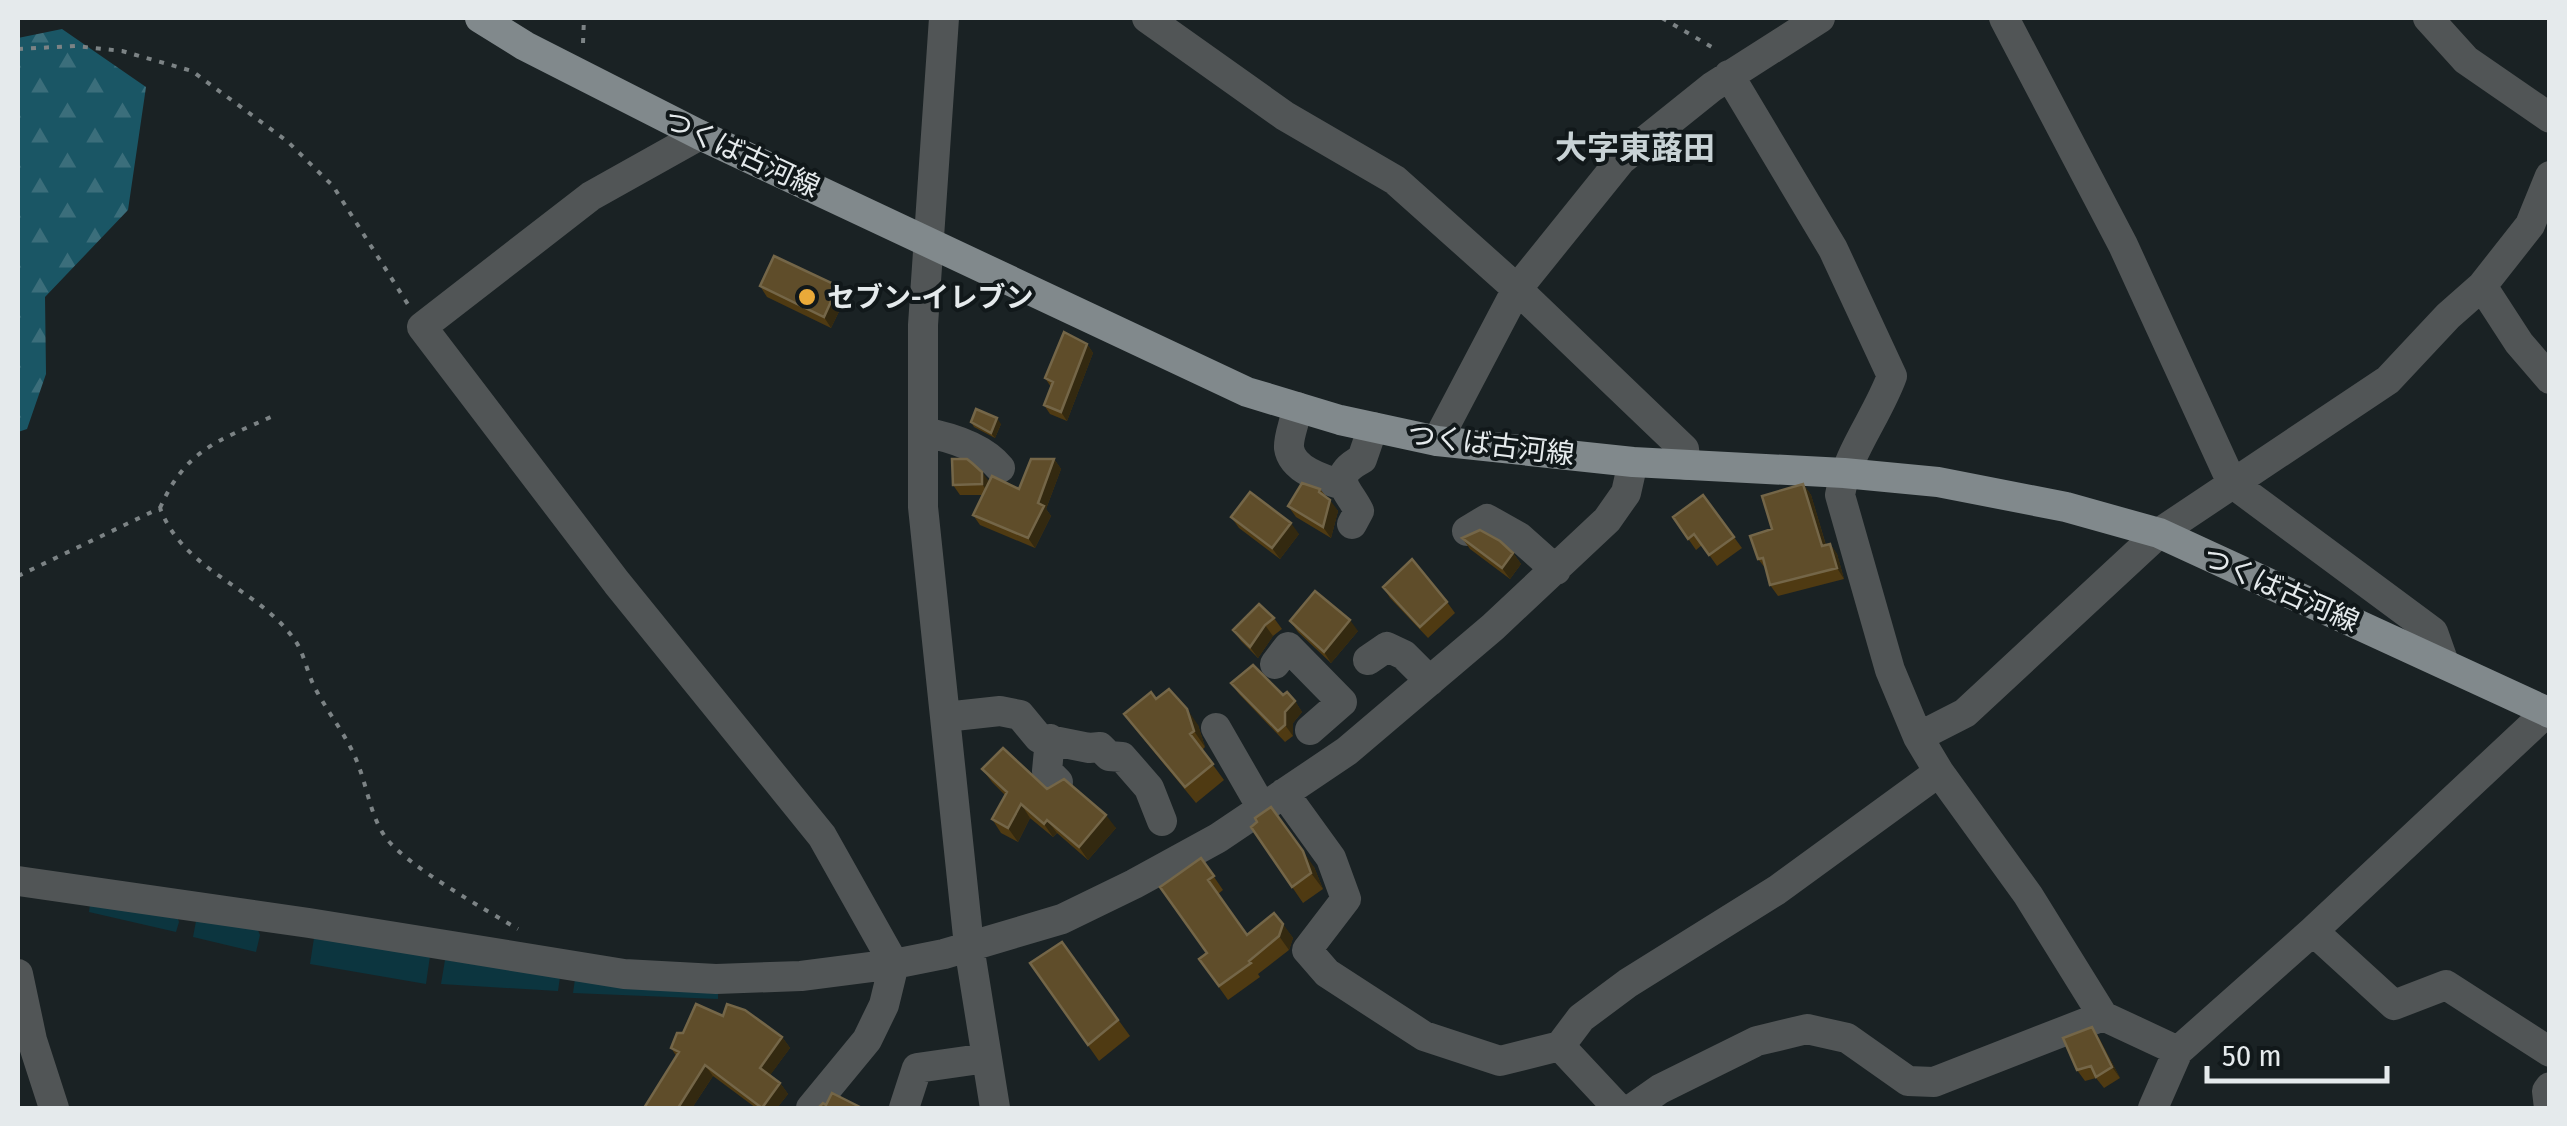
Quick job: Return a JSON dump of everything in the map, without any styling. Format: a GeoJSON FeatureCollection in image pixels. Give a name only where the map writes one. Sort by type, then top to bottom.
{"type":"FeatureCollection","features":[{"type":"Feature","properties":{"kind":"main road","name":"つくば古河線"},"geometry":{"type":"LineString","coordinates":[[480,18],[524,46],[700,135],[1247,392],[1373,428],[1437,441],[1633,462],[1938,482],[2066,508],[2159,533],[2548,712]]}},
{"type":"Feature","properties":{"kind":"street"},"geometry":{"type":"LineString","coordinates":[[944,18],[923,325],[924,508],[969,946],[995,1108]]}},
{"type":"Feature","properties":{"kind":"street"},"geometry":{"type":"LineString","coordinates":[[1147,18],[1285,116],[1395,180],[1517,289],[1684,449],[1686,465]]}},
{"type":"Feature","properties":{"kind":"street"},"geometry":{"type":"LineString","coordinates":[[1437,441],[1517,289],[1621,160],[1736,70],[1820,18]]}},
{"type":"Feature","properties":{"kind":"street"},"geometry":{"type":"LineString","coordinates":[[2004,18],[2123,246],[2232,483],[2433,632],[2444,663]]}},
{"type":"Feature","properties":{"kind":"street"},"geometry":{"type":"LineString","coordinates":[[2428,18],[2466,60],[2550,118]]}},
{"type":"Feature","properties":{"kind":"street"},"geometry":{"type":"LineString","coordinates":[[1736,70],[1833,249],[1892,376],[1881,405],[1844,473],[1840,495],[1890,670],[1918,737],[2028,895],[2104,1016],[2178,1051]]}},
{"type":"Feature","properties":{"kind":"street"},"geometry":{"type":"LineString","coordinates":[[700,135],[591,196],[422,326],[617,582],[822,836],[894,964],[884,1005],[868,1040],[811,1108]]}},
{"type":"Feature","properties":{"kind":"street"},"geometry":{"type":"LineString","coordinates":[[1918,737],[1965,713],[2159,533],[2388,380],[2482,286],[2530,224],[2550,176]]}},
{"type":"Feature","properties":{"kind":"street"},"geometry":{"type":"LineString","coordinates":[[2482,286],[2519,343],[2550,379]]}},
{"type":"Feature","properties":{"kind":"street"},"geometry":{"type":"LineString","coordinates":[[1297,407],[1289,447],[1293,458],[1322,479],[1343,485]]}},
{"type":"Feature","properties":{"kind":"street"},"geometry":{"type":"LineString","coordinates":[[1352,524],[1359,511],[1345,494],[1343,485],[1349,466],[1362,459],[1368,448],[1373,428]]}},
{"type":"Feature","properties":{"kind":"street"},"geometry":{"type":"LineString","coordinates":[[923,432],[946,436],[985,453],[1000,468]]}},
{"type":"Feature","properties":{"kind":"street"},"geometry":{"type":"LineString","coordinates":[[18,881],[624,974],[716,980],[801,976],[894,964],[969,946],[1076,912],[1218,838],[1369,734],[1556,570],[1620,504],[1633,462]]}},
{"type":"Feature","properties":{"kind":"street"},"geometry":{"type":"LineString","coordinates":[[1467,530],[1486,519],[1519,538],[1556,570]]}},
{"type":"Feature","properties":{"kind":"street"},"geometry":{"type":"LineString","coordinates":[[1274,664],[1288,647],[1369,734]]}},
{"type":"Feature","properties":{"kind":"street"},"geometry":{"type":"LineString","coordinates":[[1368,660],[1387,647],[1396,649],[1430,681]]}},
{"type":"Feature","properties":{"kind":"street"},"geometry":{"type":"LineString","coordinates":[[1310,730],[1342,702]]}},
{"type":"Feature","properties":{"kind":"street"},"geometry":{"type":"LineString","coordinates":[[945,717],[1000,711],[1020,715],[1039,738],[1100,747],[1110,756],[1122,757],[1148,788],[1162,821]]}},
{"type":"Feature","properties":{"kind":"street"},"geometry":{"type":"LineString","coordinates":[[2159,1106],[2178,1051],[2548,712]]}},
{"type":"Feature","properties":{"kind":"street"},"geometry":{"type":"LineString","coordinates":[[1216,728],[1273,801],[1332,858],[1346,899],[1306,950],[1327,972],[1424,1036],[1500,1061],[1560,1046],[1581,1018],[1628,983],[1777,890],[1939,772]]}},
{"type":"Feature","properties":{"kind":"street"},"geometry":{"type":"LineString","coordinates":[[1050,739],[1047,771],[1058,782]]}},
{"type":"Feature","properties":{"kind":"street"},"geometry":{"type":"LineString","coordinates":[[2313,931],[2394,1005],[2446,985],[2550,1052]]}},
{"type":"Feature","properties":{"kind":"street"},"geometry":{"type":"LineString","coordinates":[[18,974],[32,1040],[54,1108]]}},
{"type":"Feature","properties":{"kind":"street"},"geometry":{"type":"LineString","coordinates":[[1633,1108],[1660,1090],[1757,1041],[1807,1029],[1847,1038],[1908,1080],[1934,1082],[2104,1016]]}},
{"type":"Feature","properties":{"kind":"street"},"geometry":{"type":"LineString","coordinates":[[1560,1046],[1618,1108]]}},
{"type":"Feature","properties":{"kind":"street"},"geometry":{"type":"LineString","coordinates":[[904,1108],[916,1068],[988,1058]]}},
{"type":"Feature","properties":{"kind":"street"},"geometry":{"type":"LineString","coordinates":[[2548,1108],[2550,1087]]}},
{"type":"Feature","properties":{"kind":"path"},"geometry":{"type":"LineString","coordinates":[[1662,18],[1736,70]]}},
{"type":"Feature","properties":{"kind":"path"},"geometry":{"type":"LineString","coordinates":[[18,48],[75,46],[122,51],[192,71],[287,141],[333,186],[422,326]]}},
{"type":"Feature","properties":{"kind":"path"},"geometry":{"type":"LineString","coordinates":[[18,576],[160,508],[172,480],[203,448],[273,416]]}},
{"type":"Feature","properties":{"kind":"path"},"geometry":{"type":"LineString","coordinates":[[160,508],[168,531],[295,639],[314,687],[350,743],[375,819],[388,841],[418,865],[532,937]]}},
{"type":"Feature","properties":{"kind":"shaded area"},"geometry":{"type":"Polygon","coordinates":[[[90,904],[179,922],[176,932],[89,912],[90,904]]]}},
{"type":"Feature","properties":{"kind":"shaded area"},"geometry":{"type":"Polygon","coordinates":[[[196,921],[257,928],[260,935],[256,952],[193,937],[196,921]]]}},
{"type":"Feature","properties":{"kind":"shaded area"},"geometry":{"type":"Polygon","coordinates":[[[314,938],[430,956],[426,984],[310,964],[314,938]]]}},
{"type":"Feature","properties":{"kind":"shaded area"},"geometry":{"type":"Polygon","coordinates":[[[445,960],[560,977],[558,991],[441,984],[445,960]]]}},
{"type":"Feature","properties":{"kind":"shaded area"},"geometry":{"type":"Polygon","coordinates":[[[575,979],[718,994],[718,999],[573,993],[575,979]]]}},
{"type":"Feature","properties":{"kind":"green space"},"geometry":{"type":"Polygon","coordinates":[[[62,29],[146,87],[128,210],[45,297],[46,374],[27,429],[18,432],[18,38],[62,29]]]}},
{"type":"Feature","properties":{"kind":"building","name":"セブン-イレブン"},"geometry":{"type":"Polygon","coordinates":[[[774,256],[838,286],[824,317],[760,286],[774,256]]]}},
{"type":"Feature","properties":{"kind":"building"},"geometry":{"type":"Polygon","coordinates":[[[1064,332],[1087,344],[1061,412],[1044,405],[1053,382],[1045,378],[1064,332]]]}},
{"type":"Feature","properties":{"kind":"building"},"geometry":{"type":"Polygon","coordinates":[[[976,409],[997,418],[991,433],[971,422],[976,409]]]}},
{"type":"Feature","properties":{"kind":"building"},"geometry":{"type":"Polygon","coordinates":[[[952,459],[972,463],[982,472],[982,484],[953,485],[952,459]]]}},
{"type":"Feature","properties":{"kind":"building"},"geometry":{"type":"Polygon","coordinates":[[[1031,459],[1054,459],[1038,503],[1044,506],[1028,538],[973,515],[992,476],[1019,489],[1031,459]]]}},
{"type":"Feature","properties":{"kind":"building"},"geometry":{"type":"Polygon","coordinates":[[[1302,483],[1320,489],[1330,500],[1323,527],[1288,506],[1302,483]]]}},
{"type":"Feature","properties":{"kind":"building"},"geometry":{"type":"Polygon","coordinates":[[[1803,484],[1822,546],[1830,544],[1837,568],[1770,585],[1763,558],[1758,559],[1750,536],[1772,529],[1762,496],[1803,484]]]}},
{"type":"Feature","properties":{"kind":"building"},"geometry":{"type":"Polygon","coordinates":[[[1250,492],[1291,523],[1272,548],[1231,517],[1250,492]]]}},
{"type":"Feature","properties":{"kind":"building"},"geometry":{"type":"Polygon","coordinates":[[[1703,495],[1734,537],[1709,555],[1694,534],[1688,539],[1673,517],[1703,495]]]}},
{"type":"Feature","properties":{"kind":"building"},"geometry":{"type":"Polygon","coordinates":[[[1480,530],[1513,553],[1502,568],[1462,538],[1480,530]]]}},
{"type":"Feature","properties":{"kind":"building"},"geometry":{"type":"Polygon","coordinates":[[[1412,559],[1447,602],[1420,627],[1383,587],[1412,559]]]}},
{"type":"Feature","properties":{"kind":"building"},"geometry":{"type":"Polygon","coordinates":[[[1315,591],[1350,620],[1324,652],[1290,621],[1315,591]]]}},
{"type":"Feature","properties":{"kind":"building"},"geometry":{"type":"Polygon","coordinates":[[[1259,604],[1274,618],[1250,647],[1233,630],[1259,604]]]}},
{"type":"Feature","properties":{"kind":"building"},"geometry":{"type":"Polygon","coordinates":[[[1253,665],[1283,695],[1287,692],[1295,701],[1285,712],[1285,725],[1278,731],[1231,683],[1253,665]]]}},
{"type":"Feature","properties":{"kind":"building"},"geometry":{"type":"Polygon","coordinates":[[[1169,689],[1187,709],[1194,731],[1190,734],[1213,764],[1185,787],[1124,714],[1151,692],[1156,699],[1169,689]]]}},
{"type":"Feature","properties":{"kind":"building"},"geometry":{"type":"Polygon","coordinates":[[[1003,748],[1047,789],[1064,779],[1106,815],[1079,847],[1021,804],[1008,828],[992,819],[1007,792],[982,769],[1003,748]]]}},
{"type":"Feature","properties":{"kind":"building"},"geometry":{"type":"Polygon","coordinates":[[[1271,807],[1303,851],[1311,873],[1292,887],[1251,827],[1257,822],[1255,818],[1271,807]]]}},
{"type":"Feature","properties":{"kind":"building"},"geometry":{"type":"Polygon","coordinates":[[[1201,858],[1214,876],[1208,880],[1247,935],[1274,913],[1283,924],[1279,936],[1219,986],[1199,959],[1207,953],[1160,887],[1201,858]]]}},
{"type":"Feature","properties":{"kind":"building"},"geometry":{"type":"Polygon","coordinates":[[[1062,942],[1118,1020],[1088,1045],[1030,963],[1062,942]]]}},
{"type":"Feature","properties":{"kind":"building"},"geometry":{"type":"Polygon","coordinates":[[[696,1004],[723,1016],[727,1004],[745,1010],[782,1037],[760,1068],[780,1083],[762,1108],[705,1065],[678,1108],[644,1108],[679,1052],[671,1048],[677,1033],[683,1033],[696,1004]]]}},
{"type":"Feature","properties":{"kind":"building"},"geometry":{"type":"Polygon","coordinates":[[[2092,1027],[2112,1067],[2096,1077],[2091,1066],[2077,1070],[2063,1038],[2092,1027]]]}},
{"type":"Feature","properties":{"kind":"building"},"geometry":{"type":"Polygon","coordinates":[[[832,1093],[862,1108],[818,1108],[826,1105],[832,1093]]]}},
{"type":"Feature","properties":{"kind":"place","name":"セブン-イレブン"},"geometry":{"type":"Point","coordinates":[807,297]}},
{"type":"Feature","properties":{"kind":"district","name":"大字東蕗田"},"geometry":{"type":"Point","coordinates":[1635,148]}}]}
